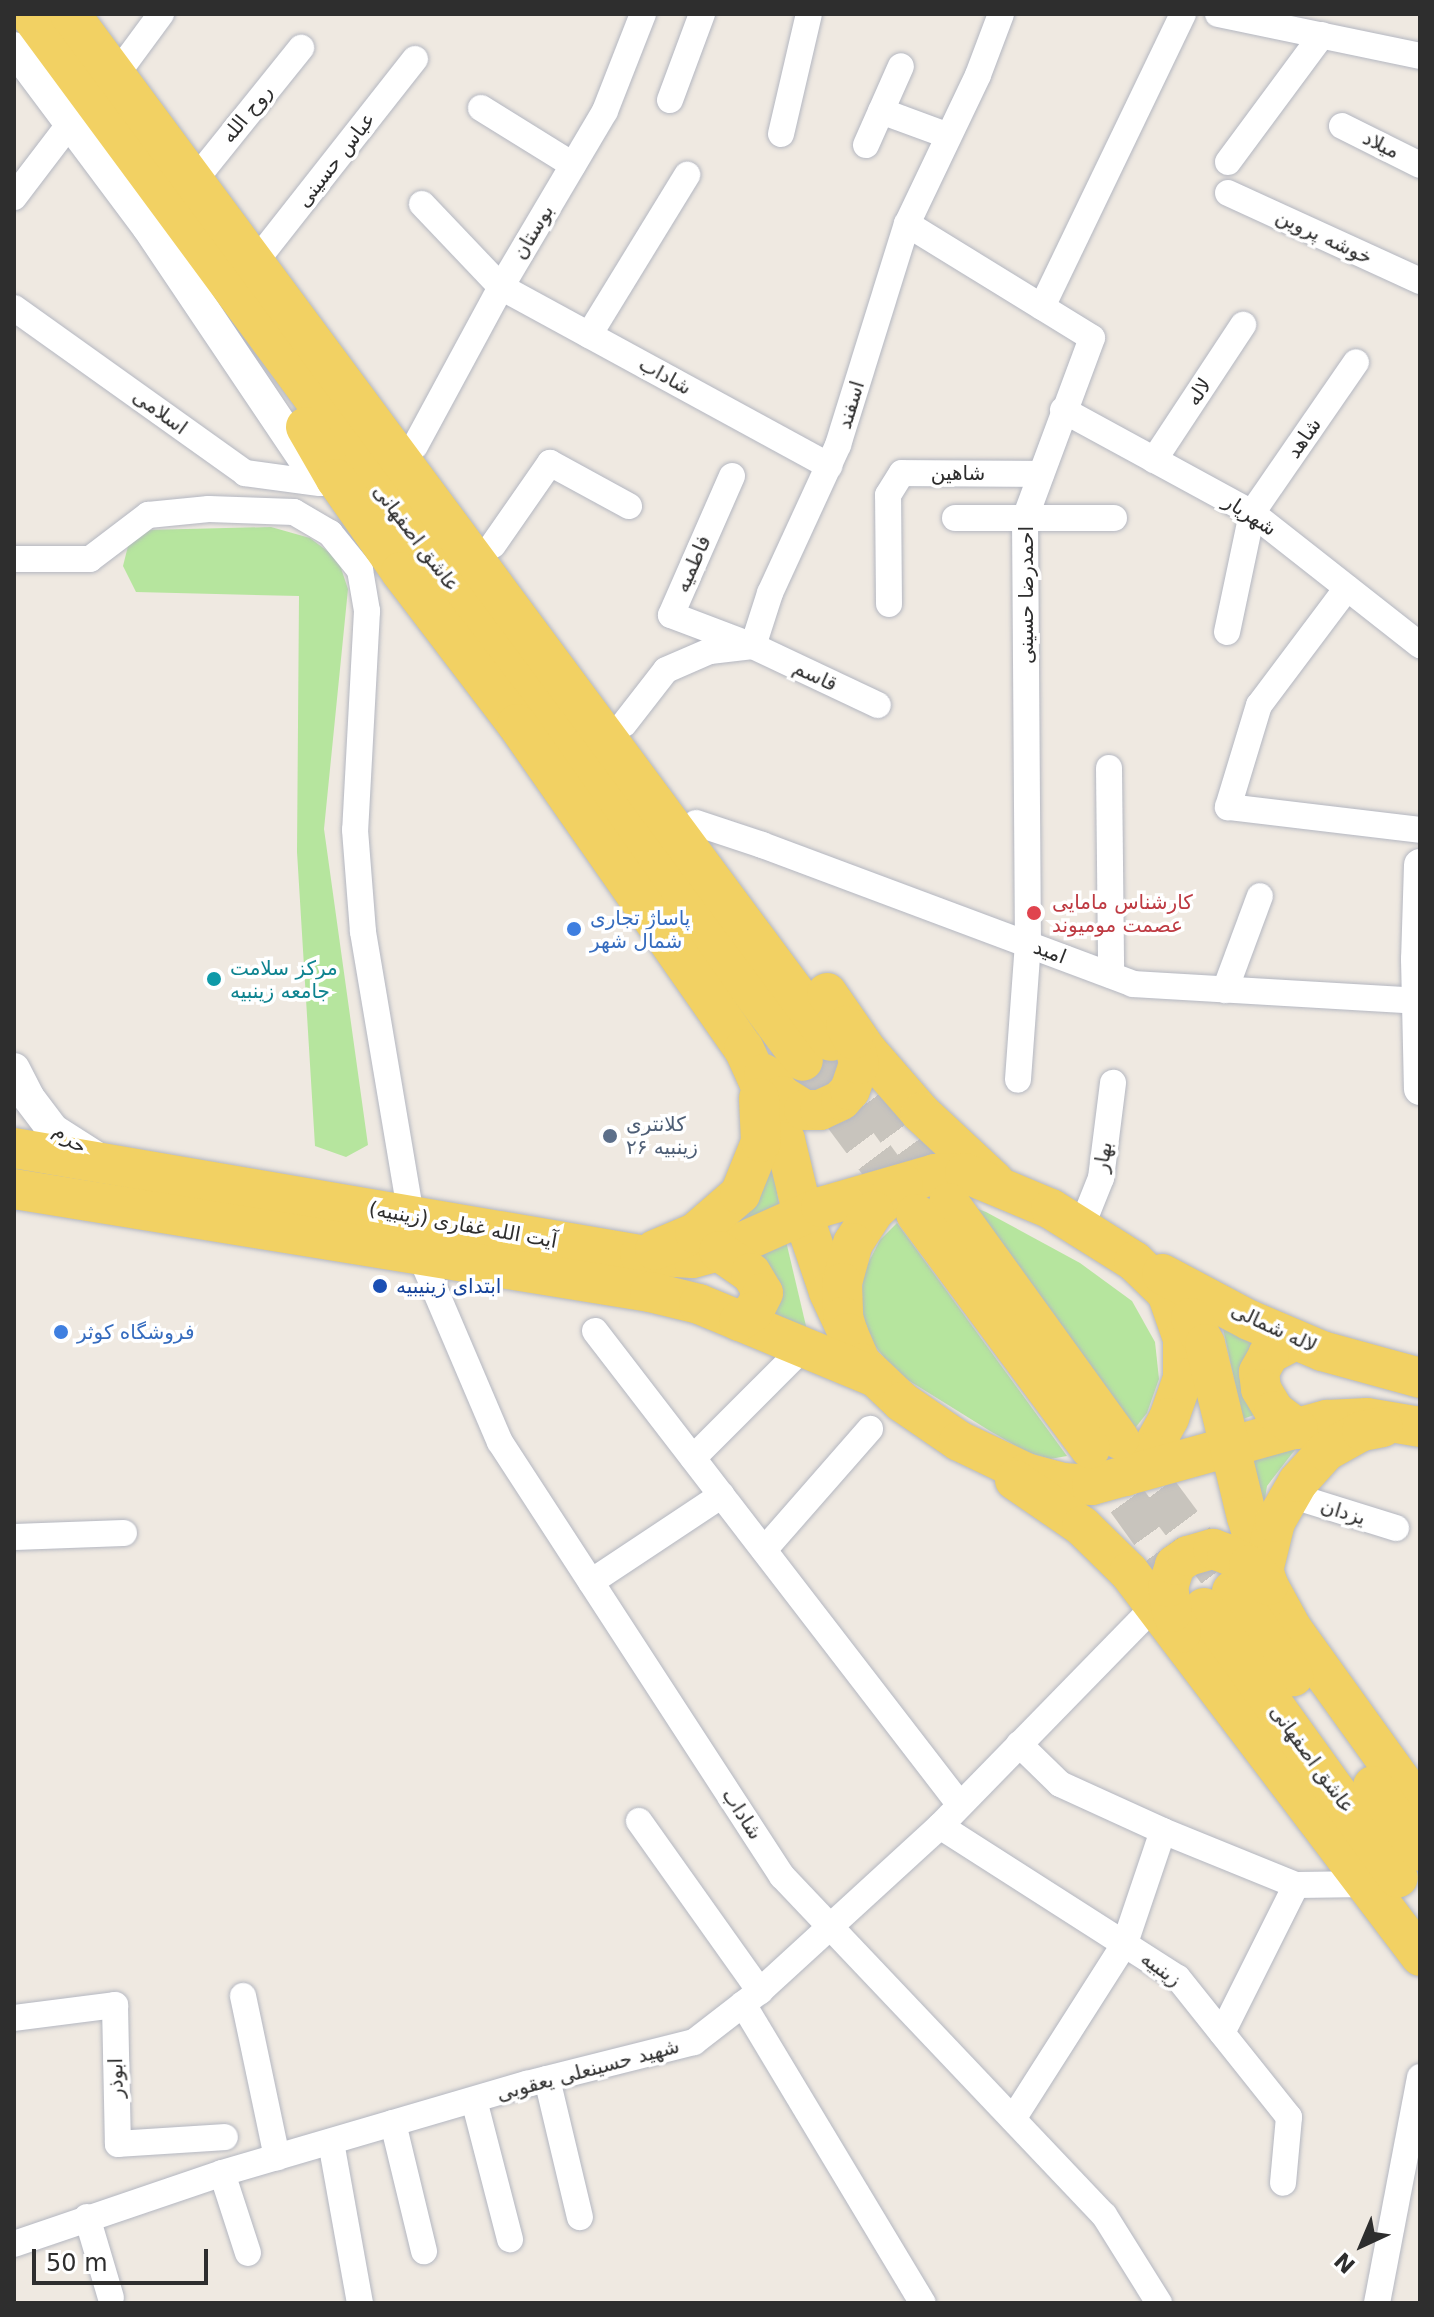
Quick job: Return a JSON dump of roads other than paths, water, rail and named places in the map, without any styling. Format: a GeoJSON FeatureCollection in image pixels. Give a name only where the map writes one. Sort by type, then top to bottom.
{"type":"FeatureCollection","features":[{"type":"Feature","properties":{"kind":"main road","name":"عاشق اصفهانی"},"geometry":{"type":"LineString","coordinates":[[30,14],[231,249],[817,1051]]}},
{"type":"Feature","properties":{"kind":"main road","name":"عاشق اصفهانی"},"geometry":{"type":"LineString","coordinates":[[70,14],[194,181],[231,249]]}},
{"type":"Feature","properties":{"kind":"main road"},"geometry":{"type":"LineString","coordinates":[[231,249],[415,446],[493,545],[867,1051],[921,1113],[997,1184],[1051,1209],[1134,1261],[1190,1315],[1205,1344],[1231,1448],[1242,1589],[1292,1629],[1420,1807]]}},
{"type":"Feature","properties":{"kind":"main road"},"geometry":{"type":"LineString","coordinates":[[231,249],[336,479],[624,874],[751,1065],[785,1140],[803,1215],[829,1292],[861,1363],[902,1402],[1082,1526],[1129,1572],[1369,1884],[1420,1956]]}},
{"type":"Feature","properties":{"kind":"main road"},"geometry":{"type":"LineString","coordinates":[[751,1065],[782,1096],[804,1110],[820,1110],[841,1100],[850,1090],[859,1064],[853,1039],[823,988]]}},
{"type":"Feature","properties":{"kind":"main road"},"geometry":{"type":"LineString","coordinates":[[640,1255],[695,1233],[740,1194],[761,1142],[751,1065]]}},
{"type":"Feature","properties":{"kind":"main road","name":"آیت الله غفاری (زینبیه)"},"geometry":{"type":"LineString","coordinates":[[14,1148],[640,1255],[693,1258],[719,1251],[803,1215],[922,1200],[935,1174],[965,1173],[997,1184]]}},
{"type":"Feature","properties":{"kind":"main road","name":"آیت الله غفاری (زینبیه)"},"geometry":{"type":"LineString","coordinates":[[14,1189],[650,1292],[699,1304],[873,1376]]}},
{"type":"Feature","properties":{"kind":"main road"},"geometry":{"type":"LineString","coordinates":[[848,1333],[843,1317],[842,1283],[853,1243],[874,1211],[922,1200],[1111,1455]]}},
{"type":"Feature","properties":{"kind":"main road"},"geometry":{"type":"LineString","coordinates":[[719,1251],[751,1273],[763,1293],[754,1311],[739,1321]]}},
{"type":"Feature","properties":{"kind":"main road","name":"لاله شمالی"},"geometry":{"type":"LineString","coordinates":[[1134,1261],[1295,1340],[1348,1359],[1420,1378]]}},
{"type":"Feature","properties":{"kind":"main road"},"geometry":{"type":"LineString","coordinates":[[1111,1455],[1150,1452],[1169,1418],[1183,1378],[1183,1339],[1167,1293]]}},
{"type":"Feature","properties":{"kind":"main road"},"geometry":{"type":"LineString","coordinates":[[1295,1340],[1269,1354],[1259,1372],[1261,1389],[1274,1411],[1298,1429]]}},
{"type":"Feature","properties":{"kind":"main road"},"geometry":{"type":"LineString","coordinates":[[1111,1455],[1231,1448],[1327,1420],[1367,1418],[1410,1426]]}},
{"type":"Feature","properties":{"kind":"main road"},"geometry":{"type":"LineString","coordinates":[[1242,1589],[1290,1495],[1326,1451],[1362,1431],[1410,1426]]}},
{"type":"Feature","properties":{"kind":"main road"},"geometry":{"type":"LineString","coordinates":[[959,1441],[1026,1473],[1063,1483],[1092,1485],[1111,1455]]}},
{"type":"Feature","properties":{"kind":"main road"},"geometry":{"type":"LineString","coordinates":[[1188,1648],[1172,1612],[1168,1587],[1175,1565],[1188,1556],[1213,1549],[1249,1565],[1242,1589]]}},
{"type":"Feature","properties":{"kind":"main road","name":"عاشق اصفهانی"},"geometry":{"type":"LineString","coordinates":[[1242,1589],[1420,1851]]}},
{"type":"Feature","properties":{"kind":"main road","name":"عاشق اصفهانی"},"geometry":{"type":"LineString","coordinates":[[1242,1589],[1420,1909]]}},
{"type":"Feature","properties":{"kind":"street"},"geometry":{"type":"LineString","coordinates":[[116,75],[161,14]]}},
{"type":"Feature","properties":{"kind":"street","name":"بوستان"},"geometry":{"type":"LineString","coordinates":[[415,446],[501,287],[605,111],[643,14]]}},
{"type":"Feature","properties":{"kind":"street"},"geometry":{"type":"LineString","coordinates":[[670,100],[702,14]]}},
{"type":"Feature","properties":{"kind":"street"},"geometry":{"type":"LineString","coordinates":[[781,134],[809,14]]}},
{"type":"Feature","properties":{"kind":"street","name":"اسفند"},"geometry":{"type":"LineString","coordinates":[[753,646],[770,593],[829,466],[907,224],[978,75],[1001,14]]}},
{"type":"Feature","properties":{"kind":"street"},"geometry":{"type":"LineString","coordinates":[[1042,307],[1183,14]]}},
{"type":"Feature","properties":{"kind":"street"},"geometry":{"type":"LineString","coordinates":[[1218,14],[1420,56]]}},
{"type":"Feature","properties":{"kind":"street"},"geometry":{"type":"LineString","coordinates":[[1228,162],[1322,35]]}},
{"type":"Feature","properties":{"kind":"street"},"geometry":{"type":"LineString","coordinates":[[14,48],[72,121],[157,239],[319,483],[368,551],[446,633]]}},
{"type":"Feature","properties":{"kind":"street","name":"روح الله"},"geometry":{"type":"LineString","coordinates":[[194,181],[301,48]]}},
{"type":"Feature","properties":{"kind":"street","name":"عباس حسینی"},"geometry":{"type":"LineString","coordinates":[[231,249],[415,59]]}},
{"type":"Feature","properties":{"kind":"street"},"geometry":{"type":"LineString","coordinates":[[866,145],[901,66]]}},
{"type":"Feature","properties":{"kind":"street"},"geometry":{"type":"LineString","coordinates":[[481,108],[573,165]]}},
{"type":"Feature","properties":{"kind":"street"},"geometry":{"type":"LineString","coordinates":[[881,111],[949,136]]}},
{"type":"Feature","properties":{"kind":"street"},"geometry":{"type":"LineString","coordinates":[[14,196],[72,121]]}},
{"type":"Feature","properties":{"kind":"street","name":"میلاد"},"geometry":{"type":"LineString","coordinates":[[1342,126],[1420,165]]}},
{"type":"Feature","properties":{"kind":"street"},"geometry":{"type":"LineString","coordinates":[[589,335],[687,175]]}},
{"type":"Feature","properties":{"kind":"street","name":"خوشه پروین"},"geometry":{"type":"LineString","coordinates":[[1228,193],[1420,281]]}},
{"type":"Feature","properties":{"kind":"street","name":"شاداب"},"geometry":{"type":"LineString","coordinates":[[422,204],[501,287],[829,466]]}},
{"type":"Feature","properties":{"kind":"street","name":"احمدرضا حسینی"},"geometry":{"type":"LineString","coordinates":[[907,224],[1092,338],[1025,518],[1028,943],[1018,1080]]}},
{"type":"Feature","properties":{"kind":"street","name":"اسلامی"},"geometry":{"type":"LineString","coordinates":[[14,308],[245,473],[319,483]]}},
{"type":"Feature","properties":{"kind":"street","name":"لاله"},"geometry":{"type":"LineString","coordinates":[[1154,460],[1243,325]]}},
{"type":"Feature","properties":{"kind":"street","name":"شاهد"},"geometry":{"type":"LineString","coordinates":[[1252,513],[1356,362]]}},
{"type":"Feature","properties":{"kind":"street","name":"شهریار"},"geometry":{"type":"LineString","coordinates":[[1063,410],[1252,513],[1420,645]]}},
{"type":"Feature","properties":{"kind":"street"},"geometry":{"type":"LineString","coordinates":[[493,545],[550,463],[629,506]]}},
{"type":"Feature","properties":{"kind":"street","name":"شاهین"},"geometry":{"type":"LineString","coordinates":[[889,604],[888,495],[902,473],[1041,474]]}},
{"type":"Feature","properties":{"kind":"street","name":"فاطمیه"},"geometry":{"type":"LineString","coordinates":[[732,476],[671,615],[753,646]]}},
{"type":"Feature","properties":{"kind":"street"},"geometry":{"type":"LineString","coordinates":[[14,559],[90,559],[148,515],[209,509],[294,512],[330,533],[360,570],[367,611],[355,830],[363,932],[411,1217]]}},
{"type":"Feature","properties":{"kind":"street"},"geometry":{"type":"LineString","coordinates":[[1227,632],[1252,513]]}},
{"type":"Feature","properties":{"kind":"street"},"geometry":{"type":"LineString","coordinates":[[955,518],[1114,518]]}},
{"type":"Feature","properties":{"kind":"street"},"geometry":{"type":"LineString","coordinates":[[1347,588],[1259,705],[1228,807],[1420,830]]}},
{"type":"Feature","properties":{"kind":"street"},"geometry":{"type":"LineString","coordinates":[[624,724],[666,670],[710,651],[753,646]]}},
{"type":"Feature","properties":{"kind":"street","name":"قاسم"},"geometry":{"type":"LineString","coordinates":[[753,646],[878,705]]}},
{"type":"Feature","properties":{"kind":"street"},"geometry":{"type":"LineString","coordinates":[[1109,768],[1111,975]]}},
{"type":"Feature","properties":{"kind":"street","name":"امید"},"geometry":{"type":"LineString","coordinates":[[696,823],[1133,984],[1419,1001]]}},
{"type":"Feature","properties":{"kind":"street"},"geometry":{"type":"LineString","coordinates":[[1420,865],[1420,1089]]}},
{"type":"Feature","properties":{"kind":"street"},"geometry":{"type":"LineString","coordinates":[[1225,990],[1260,896]]}},
{"type":"Feature","properties":{"kind":"street","name":"حرم"},"geometry":{"type":"LineString","coordinates":[[14,1069],[28,1097],[53,1130],[107,1164]]}},
{"type":"Feature","properties":{"kind":"street","name":"بهار"},"geometry":{"type":"LineString","coordinates":[[1081,1228],[1101,1178],[1113,1083]]}},
{"type":"Feature","properties":{"kind":"street","name":"شاداب"},"geometry":{"type":"LineString","coordinates":[[421,1257],[500,1442],[782,1876],[1104,2215],[1159,2303]]}},
{"type":"Feature","properties":{"kind":"street"},"geometry":{"type":"LineString","coordinates":[[595,1331],[960,1805]]}},
{"type":"Feature","properties":{"kind":"street"},"geometry":{"type":"LineString","coordinates":[[693,1458],[802,1349]]}},
{"type":"Feature","properties":{"kind":"street"},"geometry":{"type":"LineString","coordinates":[[764,1550],[870,1429]]}},
{"type":"Feature","properties":{"kind":"street"},"geometry":{"type":"LineString","coordinates":[[591,1582],[722,1495]]}},
{"type":"Feature","properties":{"kind":"street","name":"یزدان"},"geometry":{"type":"LineString","coordinates":[[1290,1495],[1396,1528]]}},
{"type":"Feature","properties":{"kind":"street"},"geometry":{"type":"LineString","coordinates":[[14,1537],[124,1533]]}},
{"type":"Feature","properties":{"kind":"street","name":"شهید حسینعلی یعقوبی"},"geometry":{"type":"LineString","coordinates":[[14,2244],[222,2173],[547,2079],[694,2042],[752,1998],[940,1826],[1155,1606]]}},
{"type":"Feature","properties":{"kind":"street"},"geometry":{"type":"LineString","coordinates":[[1019,1744],[1060,1784],[1163,1831],[1296,1885],[1369,1884]]}},
{"type":"Feature","properties":{"kind":"street"},"geometry":{"type":"LineString","coordinates":[[639,1821],[752,1998],[923,2303]]}},
{"type":"Feature","properties":{"kind":"street","name":"زینبیه"},"geometry":{"type":"LineString","coordinates":[[940,1826],[1178,1978],[1289,2117],[1283,2183]]}},
{"type":"Feature","properties":{"kind":"street"},"geometry":{"type":"LineString","coordinates":[[1013,2119],[1125,1943],[1163,1831]]}},
{"type":"Feature","properties":{"kind":"street"},"geometry":{"type":"LineString","coordinates":[[1222,2033],[1296,1885]]}},
{"type":"Feature","properties":{"kind":"street"},"geometry":{"type":"LineString","coordinates":[[243,1996],[277,2157]]}},
{"type":"Feature","properties":{"kind":"street","name":"ابوذر"},"geometry":{"type":"LineString","coordinates":[[14,2018],[115,2005],[118,2144],[225,2137]]}},
{"type":"Feature","properties":{"kind":"street"},"geometry":{"type":"LineString","coordinates":[[1377,2303],[1420,2077]]}},
{"type":"Feature","properties":{"kind":"street"},"geometry":{"type":"LineString","coordinates":[[547,2079],[580,2217]]}},
{"type":"Feature","properties":{"kind":"street"},"geometry":{"type":"LineString","coordinates":[[474,2100],[510,2239]]}},
{"type":"Feature","properties":{"kind":"street"},"geometry":{"type":"LineString","coordinates":[[393,2123],[424,2251]]}},
{"type":"Feature","properties":{"kind":"street"},"geometry":{"type":"LineString","coordinates":[[331,2142],[360,2303]]}},
{"type":"Feature","properties":{"kind":"street"},"geometry":{"type":"LineString","coordinates":[[222,2173],[248,2253]]}},
{"type":"Feature","properties":{"kind":"street"},"geometry":{"type":"LineString","coordinates":[[87,2217],[111,2298]]}},
{"type":"Feature","properties":{"kind":"tunnel"},"geometry":{"type":"LineString","coordinates":[[838,1050],[949,1203]]}},
{"type":"Feature","properties":{"kind":"tunnel"},"geometry":{"type":"LineString","coordinates":[[803,1061],[915,1212]]}},
{"type":"Feature","properties":{"kind":"tunnel"},"geometry":{"type":"LineString","coordinates":[[1122,1443],[1232,1591]]}},
{"type":"Feature","properties":{"kind":"tunnel"},"geometry":{"type":"LineString","coordinates":[[1092,1452],[1204,1608]]}},
{"type":"Feature","properties":{"kind":"place","name":"کارشناس مامایی عصمت مومیوند"},"geometry":{"type":"Point","coordinates":[1034,913]}},
{"type":"Feature","properties":{"kind":"place","name":"پاساژ تجاری شمال شهر"},"geometry":{"type":"Point","coordinates":[574,929]}},
{"type":"Feature","properties":{"kind":"place","name":"مرکز سلامت جامعه زینبیه"},"geometry":{"type":"Point","coordinates":[214,979]}},
{"type":"Feature","properties":{"kind":"place","name":"کلانتری ۲۶ زینبیه"},"geometry":{"type":"Point","coordinates":[610,1136]}},
{"type":"Feature","properties":{"kind":"place","name":"ابتدای زینیبیه"},"geometry":{"type":"Point","coordinates":[380,1286]}},
{"type":"Feature","properties":{"kind":"place","name":"فروشگاه کوثر"},"geometry":{"type":"Point","coordinates":[61,1332]}}]}
